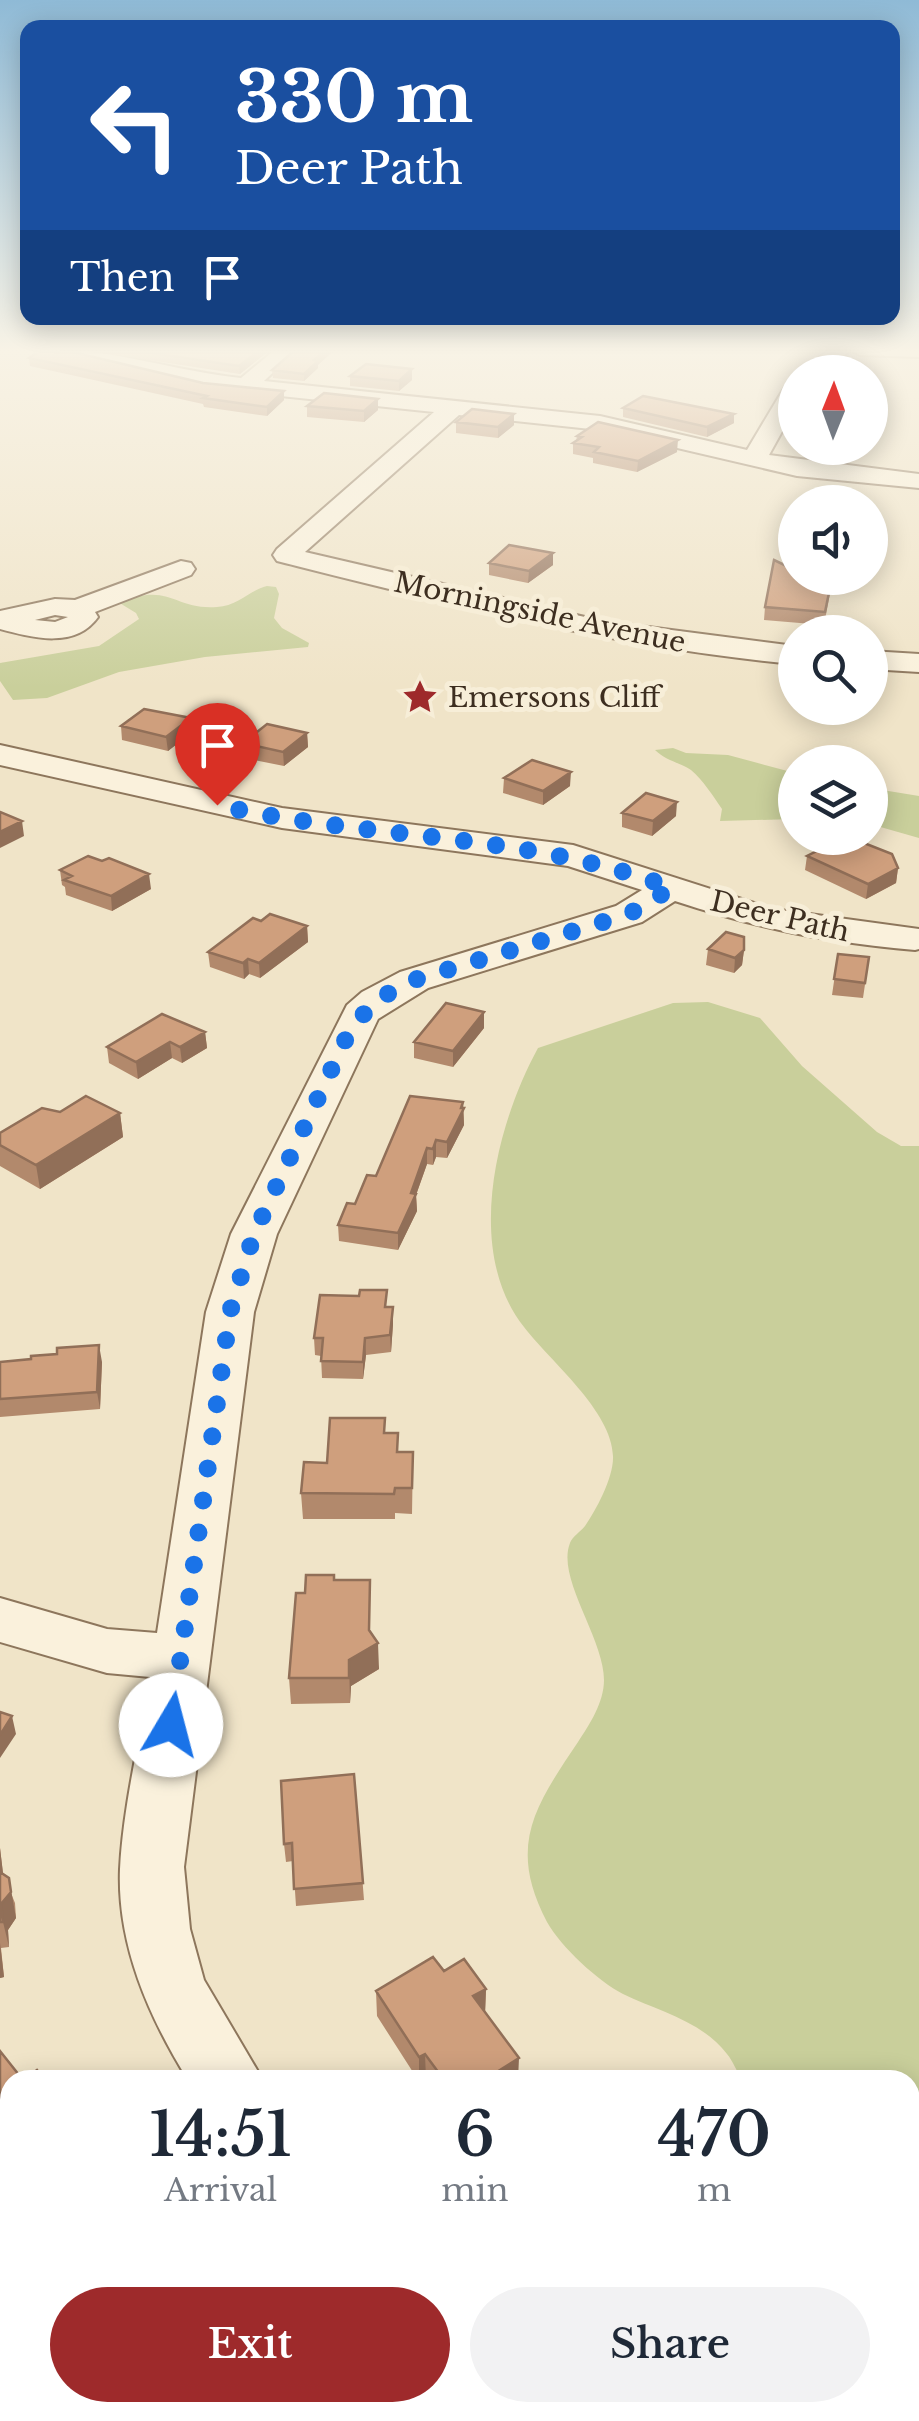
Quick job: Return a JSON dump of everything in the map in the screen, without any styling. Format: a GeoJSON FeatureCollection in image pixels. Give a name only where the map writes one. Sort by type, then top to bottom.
{"type":"FeatureCollection","features":[{"type":"Feature","properties":{"kind":"street","name":"Morningside Avenue"},"geometry":{"type":"LineString","coordinates":[[391,462],[286,555],[588,628],[778,654]]}},
{"type":"Feature","properties":{"kind":"street"},"geometry":{"type":"LineString","coordinates":[[762,462],[818,472],[919,481]]}},
{"type":"Feature","properties":{"kind":"street"},"geometry":{"type":"LineString","coordinates":[[0,619],[58,630],[82,621],[84,614],[78,610],[181,570]]}},
{"type":"Feature","properties":{"kind":"street"},"geometry":{"type":"LineString","coordinates":[[888,661],[919,662]]}},
{"type":"Feature","properties":{"kind":"street","name":"Deer Path"},"geometry":{"type":"LineString","coordinates":[[0,755],[282,818],[574,856],[766,919],[830,931],[918,939]]}},
{"type":"Feature","properties":{"kind":"street"},"geometry":{"type":"LineString","coordinates":[[221,2070],[175,1994],[160,1954],[152,1910],[155,1840],[180,1657],[237,1285],[254,1234],[350,1030],[376,1000],[404,984],[629,914],[672,888]]}},
{"type":"Feature","properties":{"kind":"street"},"geometry":{"type":"LineString","coordinates":[[0,1620],[107,1651],[180,1657]]}},
{"type":"Feature","properties":{"kind":"green space"},"geometry":{"type":"Polygon","coordinates":[[[267,586],[276,587],[279,594],[274,618],[282,628],[309,643],[308,647],[205,657],[119,672],[47,698],[13,700],[0,681],[0,663],[99,646],[139,619],[118,602],[150,595],[217,607],[267,586]]]}},
{"type":"Feature","properties":{"kind":"green space"},"geometry":{"type":"Polygon","coordinates":[[[673,748],[686,753],[728,755],[778,768],[778,819],[720,821],[722,809],[700,778],[655,750],[673,748]]]}},
{"type":"Feature","properties":{"kind":"green space"},"geometry":{"type":"Polygon","coordinates":[[[888,791],[919,796],[919,838],[888,829],[888,791]]]}},
{"type":"Feature","properties":{"kind":"green space"},"geometry":{"type":"Polygon","coordinates":[[[708,1002],[760,1018],[802,1066],[877,1132],[901,1146],[919,1146],[919,2070],[736,2070],[727,2054],[705,2033],[623,1994],[581,1962],[547,1922],[529,1871],[531,1828],[539,1807],[592,1720],[603,1688],[602,1663],[569,1573],[567,1557],[571,1541],[585,1526],[604,1493],[613,1456],[610,1439],[591,1404],[524,1327],[506,1296],[495,1262],[491,1226],[499,1150],[538,1048],[673,1003],[708,1002]]]}},
{"type":"Feature","properties":{"kind":"building"},"geometry":{"type":"Polygon","coordinates":[[[509,545],[553,553],[529,571],[489,563],[509,545]]]}},
{"type":"Feature","properties":{"kind":"building"},"geometry":{"type":"Polygon","coordinates":[[[774,560],[778,562],[778,595],[828,595],[825,612],[765,607],[774,560]]]}},
{"type":"Feature","properties":{"kind":"building"},"geometry":{"type":"Polygon","coordinates":[[[144,709],[191,718],[166,737],[121,726],[144,709]]]}},
{"type":"Feature","properties":{"kind":"building"},"geometry":{"type":"Polygon","coordinates":[[[267,724],[307,733],[283,752],[243,743],[267,724]]]}},
{"type":"Feature","properties":{"kind":"building"},"geometry":{"type":"Polygon","coordinates":[[[532,760],[571,772],[543,791],[504,778],[532,760]]]}},
{"type":"Feature","properties":{"kind":"building"},"geometry":{"type":"Polygon","coordinates":[[[646,793],[677,802],[653,821],[622,813],[646,793]]]}},
{"type":"Feature","properties":{"kind":"building"},"geometry":{"type":"Polygon","coordinates":[[[0,812],[22,821],[0,832],[0,812]]]}},
{"type":"Feature","properties":{"kind":"building"},"geometry":{"type":"Polygon","coordinates":[[[888,852],[898,868],[868,884],[807,856],[888,852]]]}},
{"type":"Feature","properties":{"kind":"building"},"geometry":{"type":"Polygon","coordinates":[[[88,856],[102,861],[109,858],[149,874],[111,896],[64,880],[72,876],[60,870],[88,856]]]}},
{"type":"Feature","properties":{"kind":"building"},"geometry":{"type":"Polygon","coordinates":[[[270,914],[307,926],[259,963],[248,959],[243,963],[208,952],[253,918],[261,921],[270,914]]]}},
{"type":"Feature","properties":{"kind":"building"},"geometry":{"type":"Polygon","coordinates":[[[726,932],[744,937],[744,950],[735,958],[708,949],[726,932]]]}},
{"type":"Feature","properties":{"kind":"building"},"geometry":{"type":"Polygon","coordinates":[[[838,954],[869,957],[865,983],[834,979],[838,954]]]}},
{"type":"Feature","properties":{"kind":"building"},"geometry":{"type":"Polygon","coordinates":[[[446,1003],[484,1012],[453,1051],[414,1042],[446,1003]]]}},
{"type":"Feature","properties":{"kind":"building"},"geometry":{"type":"Polygon","coordinates":[[[162,1014],[205,1032],[180,1047],[170,1042],[136,1062],[107,1047],[162,1014]]]}},
{"type":"Feature","properties":{"kind":"building"},"geometry":{"type":"Polygon","coordinates":[[[86,1096],[120,1113],[36,1165],[0,1145],[0,1133],[42,1108],[60,1112],[86,1096]]]}},
{"type":"Feature","properties":{"kind":"building"},"geometry":{"type":"Polygon","coordinates":[[[410,1096],[463,1102],[464,1108],[447,1142],[436,1140],[433,1149],[427,1148],[411,1193],[416,1194],[398,1233],[338,1225],[347,1203],[355,1204],[367,1175],[376,1176],[410,1096]]]}},
{"type":"Feature","properties":{"kind":"building"},"geometry":{"type":"Polygon","coordinates":[[[360,1290],[387,1290],[385,1307],[393,1307],[390,1335],[365,1338],[363,1362],[321,1361],[323,1338],[314,1338],[320,1295],[359,1296],[360,1290]]]}},
{"type":"Feature","properties":{"kind":"building"},"geometry":{"type":"Polygon","coordinates":[[[99,1345],[97,1392],[0,1399],[0,1362],[57,1354],[57,1348],[99,1345]]]}},
{"type":"Feature","properties":{"kind":"building"},"geometry":{"type":"Polygon","coordinates":[[[330,1418],[385,1418],[384,1433],[398,1433],[397,1452],[413,1452],[412,1488],[395,1488],[394,1494],[301,1493],[304,1462],[327,1463],[330,1418]]]}},
{"type":"Feature","properties":{"kind":"building"},"geometry":{"type":"Polygon","coordinates":[[[306,1575],[370,1580],[369,1630],[378,1643],[349,1660],[349,1678],[289,1678],[296,1593],[305,1593],[306,1575]]]}},
{"type":"Feature","properties":{"kind":"building"},"geometry":{"type":"Polygon","coordinates":[[[0,1712],[12,1716],[0,1735],[0,1712]]]}},
{"type":"Feature","properties":{"kind":"building"},"geometry":{"type":"Polygon","coordinates":[[[354,1774],[363,1883],[294,1889],[292,1843],[284,1844],[281,1781],[354,1774]]]}},
{"type":"Feature","properties":{"kind":"building"},"geometry":{"type":"Polygon","coordinates":[[[0,1872],[9,1878],[11,1892],[1,1904],[3,1922],[0,1922],[0,1872]]]}},
{"type":"Feature","properties":{"kind":"building"},"geometry":{"type":"Polygon","coordinates":[[[433,1957],[444,1971],[464,1959],[486,1989],[473,1996],[519,2058],[500,2070],[437,2070],[425,2054],[419,2057],[376,1991],[433,1957]]]}},
{"type":"Feature","properties":{"kind":"building"},"geometry":{"type":"Polygon","coordinates":[[[0,2051],[15,2070],[0,2070],[0,2051]]]}},
{"type":"Feature","properties":{"kind":"place","name":"Emersons Cliff"},"geometry":{"type":"Point","coordinates":[420,697]}},
{"type":"Feature","properties":{"kind":"route"},"geometry":{"type":"LineString","coordinates":[[171,1725],[230,1312],[254,1234],[350,1030],[376,1000],[414,980],[629,914],[672,888],[574,856],[311,823],[217,805]]}}]}
